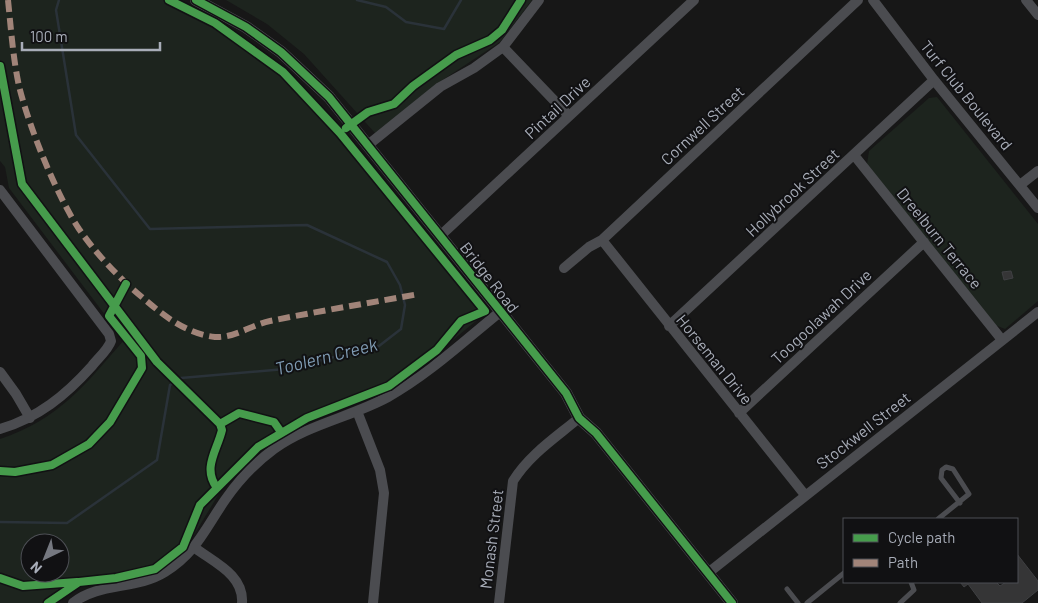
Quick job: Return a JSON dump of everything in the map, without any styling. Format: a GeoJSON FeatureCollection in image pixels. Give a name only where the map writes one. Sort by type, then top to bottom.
{"type":"FeatureCollection","features":[{"type":"Feature","properties":{"kind":"street","name":"Bridge Road"},"geometry":{"type":"LineString","coordinates":[[196,0],[246,27],[281,52],[330,97],[566,393],[579,418],[596,433],[732,603]]}},
{"type":"Feature","properties":{"kind":"street"},"geometry":{"type":"LineString","coordinates":[[368,145],[440,87],[474,68],[503,47],[539,0]]}},
{"type":"Feature","properties":{"kind":"street","name":"Pintail Drive"},"geometry":{"type":"LineString","coordinates":[[440,236],[694,0]]}},
{"type":"Feature","properties":{"kind":"street","name":"Cornwell Street"},"geometry":{"type":"LineString","coordinates":[[564,268],[589,247],[602,240],[858,0]]}},
{"type":"Feature","properties":{"kind":"street","name":"Turf Club Boulevard"},"geometry":{"type":"LineString","coordinates":[[873,0],[934,80],[1038,208]]}},
{"type":"Feature","properties":{"kind":"street"},"geometry":{"type":"LineString","coordinates":[[1026,0],[1038,15]]}},
{"type":"Feature","properties":{"kind":"street"},"geometry":{"type":"LineString","coordinates":[[503,47],[569,116]]}},
{"type":"Feature","properties":{"kind":"street","name":"Hollybrook Street"},"geometry":{"type":"LineString","coordinates":[[669,326],[934,80]]}},
{"type":"Feature","properties":{"kind":"street","name":"Dreelburn Terrace"},"geometry":{"type":"LineString","coordinates":[[854,155],[1002,340]]}},
{"type":"Feature","properties":{"kind":"street"},"geometry":{"type":"LineString","coordinates":[[1020,186],[1038,171]]}},
{"type":"Feature","properties":{"kind":"street"},"geometry":{"type":"LineString","coordinates":[[0,190],[110,337],[110,344],[103,353],[65,394],[30,418],[0,429]]}},
{"type":"Feature","properties":{"kind":"street","name":"Horseman Drive"},"geometry":{"type":"LineString","coordinates":[[602,240],[805,495]]}},
{"type":"Feature","properties":{"kind":"street","name":"Toogoolawah Drive"},"geometry":{"type":"LineString","coordinates":[[739,413],[924,242]]}},
{"type":"Feature","properties":{"kind":"street"},"geometry":{"type":"LineString","coordinates":[[73,603],[83,594],[120,585],[144,582],[164,573],[195,548],[226,499],[259,461],[295,436],[356,411],[411,383],[500,312]]}},
{"type":"Feature","properties":{"kind":"street","name":"Stockwell Street"},"geometry":{"type":"LineString","coordinates":[[708,573],[1038,312]]}},
{"type":"Feature","properties":{"kind":"street"},"geometry":{"type":"LineString","coordinates":[[0,372],[30,418]]}},
{"type":"Feature","properties":{"kind":"street"},"geometry":{"type":"LineString","coordinates":[[356,411],[380,470],[384,493],[373,603]]}},
{"type":"Feature","properties":{"kind":"street","name":"Monash Street"},"geometry":{"type":"LineString","coordinates":[[499,603],[513,482],[522,467],[534,455],[579,418]]}},
{"type":"Feature","properties":{"kind":"street"},"geometry":{"type":"LineString","coordinates":[[195,548],[237,579],[241,587],[242,603]]}},
{"type":"Feature","properties":{"kind":"lane"},"geometry":{"type":"LineString","coordinates":[[939,518],[960,503],[967,497],[969,490],[953,469],[946,467],[942,470],[941,478],[960,503]]}},
{"type":"Feature","properties":{"kind":"lane"},"geometry":{"type":"LineString","coordinates":[[807,603],[843,575]]}},
{"type":"Feature","properties":{"kind":"lane"},"geometry":{"type":"LineString","coordinates":[[900,603],[914,590],[910,583]]}},
{"type":"Feature","properties":{"kind":"lane"},"geometry":{"type":"LineString","coordinates":[[787,588],[798,603]]}},
{"type":"Feature","properties":{"kind":"shaded area"},"geometry":{"type":"Polygon","coordinates":[[[0,0],[165,0],[210,23],[266,58],[322,110],[487,312],[409,376],[392,387],[289,429],[270,442],[226,482],[185,550],[154,572],[123,580],[80,587],[58,603],[0,603],[0,439],[38,422],[55,411],[83,386],[124,340],[9,188],[5,167],[0,161],[0,0]]]}},
{"type":"Feature","properties":{"kind":"shaded area"},"geometry":{"type":"Polygon","coordinates":[[[226,0],[532,0],[500,42],[438,83],[375,133],[304,54],[267,24],[226,0]]]}},
{"type":"Feature","properties":{"kind":"shaded area"},"geometry":{"type":"Polygon","coordinates":[[[937,97],[1038,224],[1038,301],[1005,329],[995,325],[867,164],[869,151],[929,98],[937,97]]]}},
{"type":"Feature","properties":{"kind":"building"},"geometry":{"type":"Polygon","coordinates":[[[1011,271],[1013,278],[1004,280],[1002,272],[1011,271]]]}},
{"type":"Feature","properties":{"kind":"building"},"geometry":{"type":"Polygon","coordinates":[[[1018,555],[1038,581],[1038,590],[1022,603],[982,603],[968,584],[964,587],[961,583],[997,583],[1000,586],[1004,583],[1018,583],[1018,555]]]}},
{"type":"Feature","properties":{"kind":"waterway","name":"Toolern Creek"},"geometry":{"type":"LineString","coordinates":[[0,522],[67,523],[157,460],[170,385],[181,378],[285,369],[379,346],[401,329],[405,305],[400,285],[387,262],[307,225],[150,229],[76,135],[56,10],[59,0]]}},
{"type":"Feature","properties":{"kind":"waterway","name":"Toolern Creek"},"geometry":{"type":"LineString","coordinates":[[357,0],[386,7],[406,22],[444,29],[461,0]]}},
{"type":"Feature","properties":{"kind":"marked path"},"geometry":{"type":"LineString","coordinates":[[8,0],[19,86],[36,140],[61,198],[79,229],[101,257],[151,305],[176,323],[195,332],[222,337],[270,321],[419,294]]}},
{"type":"Feature","properties":{"kind":"cycle path"},"geometry":{"type":"LineString","coordinates":[[48,603],[79,582],[116,578],[155,569],[183,547],[200,505],[258,447],[307,418],[389,386],[437,350],[461,321],[485,311],[340,133],[283,72],[215,23],[169,0]]}},
{"type":"Feature","properties":{"kind":"cycle path"},"geometry":{"type":"LineString","coordinates":[[196,0],[246,27],[281,52],[329,97],[566,393],[579,418],[596,433],[732,603]]}},
{"type":"Feature","properties":{"kind":"cycle path"},"geometry":{"type":"LineString","coordinates":[[346,128],[368,112],[394,104],[413,86],[456,55],[490,40],[502,30],[521,0]]}},
{"type":"Feature","properties":{"kind":"cycle path"},"geometry":{"type":"LineString","coordinates":[[0,66],[22,184],[157,362],[220,424],[222,430],[211,466],[213,481],[217,488]]}},
{"type":"Feature","properties":{"kind":"cycle path"},"geometry":{"type":"LineString","coordinates":[[0,471],[15,472],[52,465],[89,444],[110,422],[142,368],[141,356],[109,316],[126,284]]}},
{"type":"Feature","properties":{"kind":"cycle path"},"geometry":{"type":"LineString","coordinates":[[220,424],[239,413],[274,422],[281,432]]}},
{"type":"Feature","properties":{"kind":"cycle path"},"geometry":{"type":"LineString","coordinates":[[0,578],[23,586],[77,582]]}}]}
